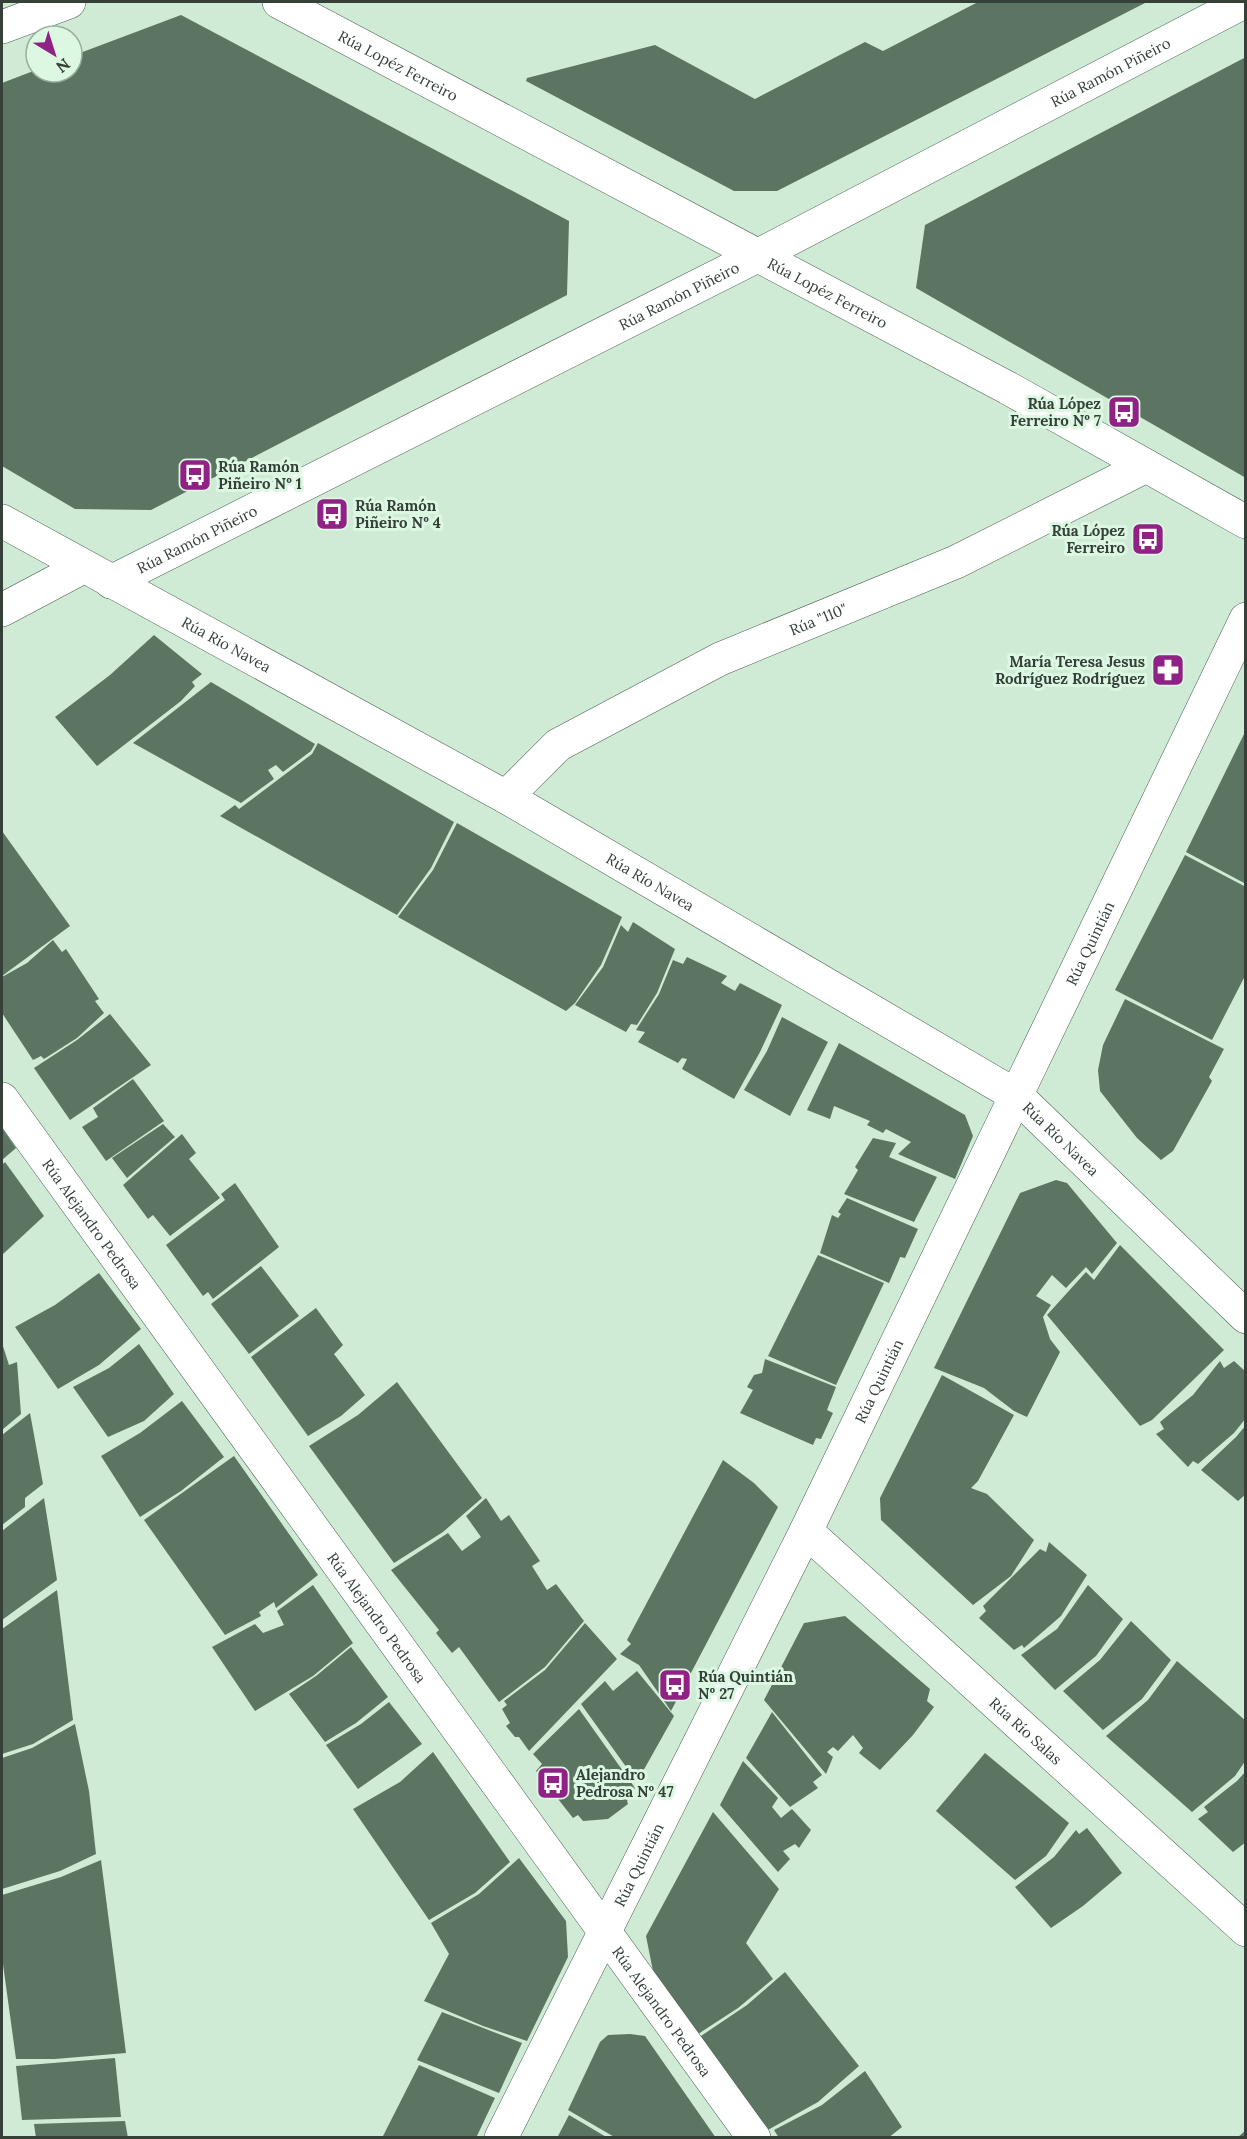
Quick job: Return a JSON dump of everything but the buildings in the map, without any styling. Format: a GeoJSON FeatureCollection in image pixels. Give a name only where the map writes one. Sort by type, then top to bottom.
{"type":"FeatureCollection","features":[{"type":"Feature","properties":{"kind":"street"},"geometry":{"type":"LineString","coordinates":[[2,27],[69,2]]}},
{"type":"Feature","properties":{"kind":"street","name":"Rúa Lopéz Ferreiro"},"geometry":{"type":"LineString","coordinates":[[279,2],[1008,388],[1245,522]]}},
{"type":"Feature","properties":{"kind":"street","name":"Rúa Ramón Piñeiro"},"geometry":{"type":"LineString","coordinates":[[111,582],[759,255],[1244,2]]}},
{"type":"Feature","properties":{"kind":"street","name":"Rúa \"110\""},"geometry":{"type":"LineString","coordinates":[[506,797],[558,745],[720,659],[956,562],[1146,466]]}},
{"type":"Feature","properties":{"kind":"street","name":"Rúa Río Navea"},"geometry":{"type":"LineString","coordinates":[[2,521],[506,797],[1017,1096],[1245,1317]]}},
{"type":"Feature","properties":{"kind":"street"},"geometry":{"type":"LineString","coordinates":[[2,609],[83,567]]}},
{"type":"Feature","properties":{"kind":"street","name":"Rúa Quintián"},"geometry":{"type":"LineString","coordinates":[[501,2138],[806,1531],[1245,619]]}},
{"type":"Feature","properties":{"kind":"street","name":"Rúa Alejandro Pedrosa"},"geometry":{"type":"LineString","coordinates":[[2,1099],[754,2138]]}},
{"type":"Feature","properties":{"kind":"street","name":"Rúa Río Salas"},"geometry":{"type":"LineString","coordinates":[[806,1531],[1245,1930]]}},
{"type":"Feature","properties":{"kind":"place","name":"Rúa López Ferreiro Nº 7"},"geometry":{"type":"Point","coordinates":[1124,412]}},
{"type":"Feature","properties":{"kind":"place","name":"Rúa Ramón Piñeiro Nº 1"},"geometry":{"type":"Point","coordinates":[195,475]}},
{"type":"Feature","properties":{"kind":"place","name":"Rúa Ramón Piñeiro Nº 4"},"geometry":{"type":"Point","coordinates":[332,514]}},
{"type":"Feature","properties":{"kind":"place","name":"Rúa López Ferreiro"},"geometry":{"type":"Point","coordinates":[1148,539]}},
{"type":"Feature","properties":{"kind":"place","name":"María Teresa Jesus Rodríguez Rodríguez"},"geometry":{"type":"Point","coordinates":[1168,670]}},
{"type":"Feature","properties":{"kind":"place","name":"Rúa Quintián Nº 27"},"geometry":{"type":"Point","coordinates":[675,1685]}},
{"type":"Feature","properties":{"kind":"place","name":"Alejandro Pedrosa Nº 47"},"geometry":{"type":"Point","coordinates":[553,1783]}}]}
